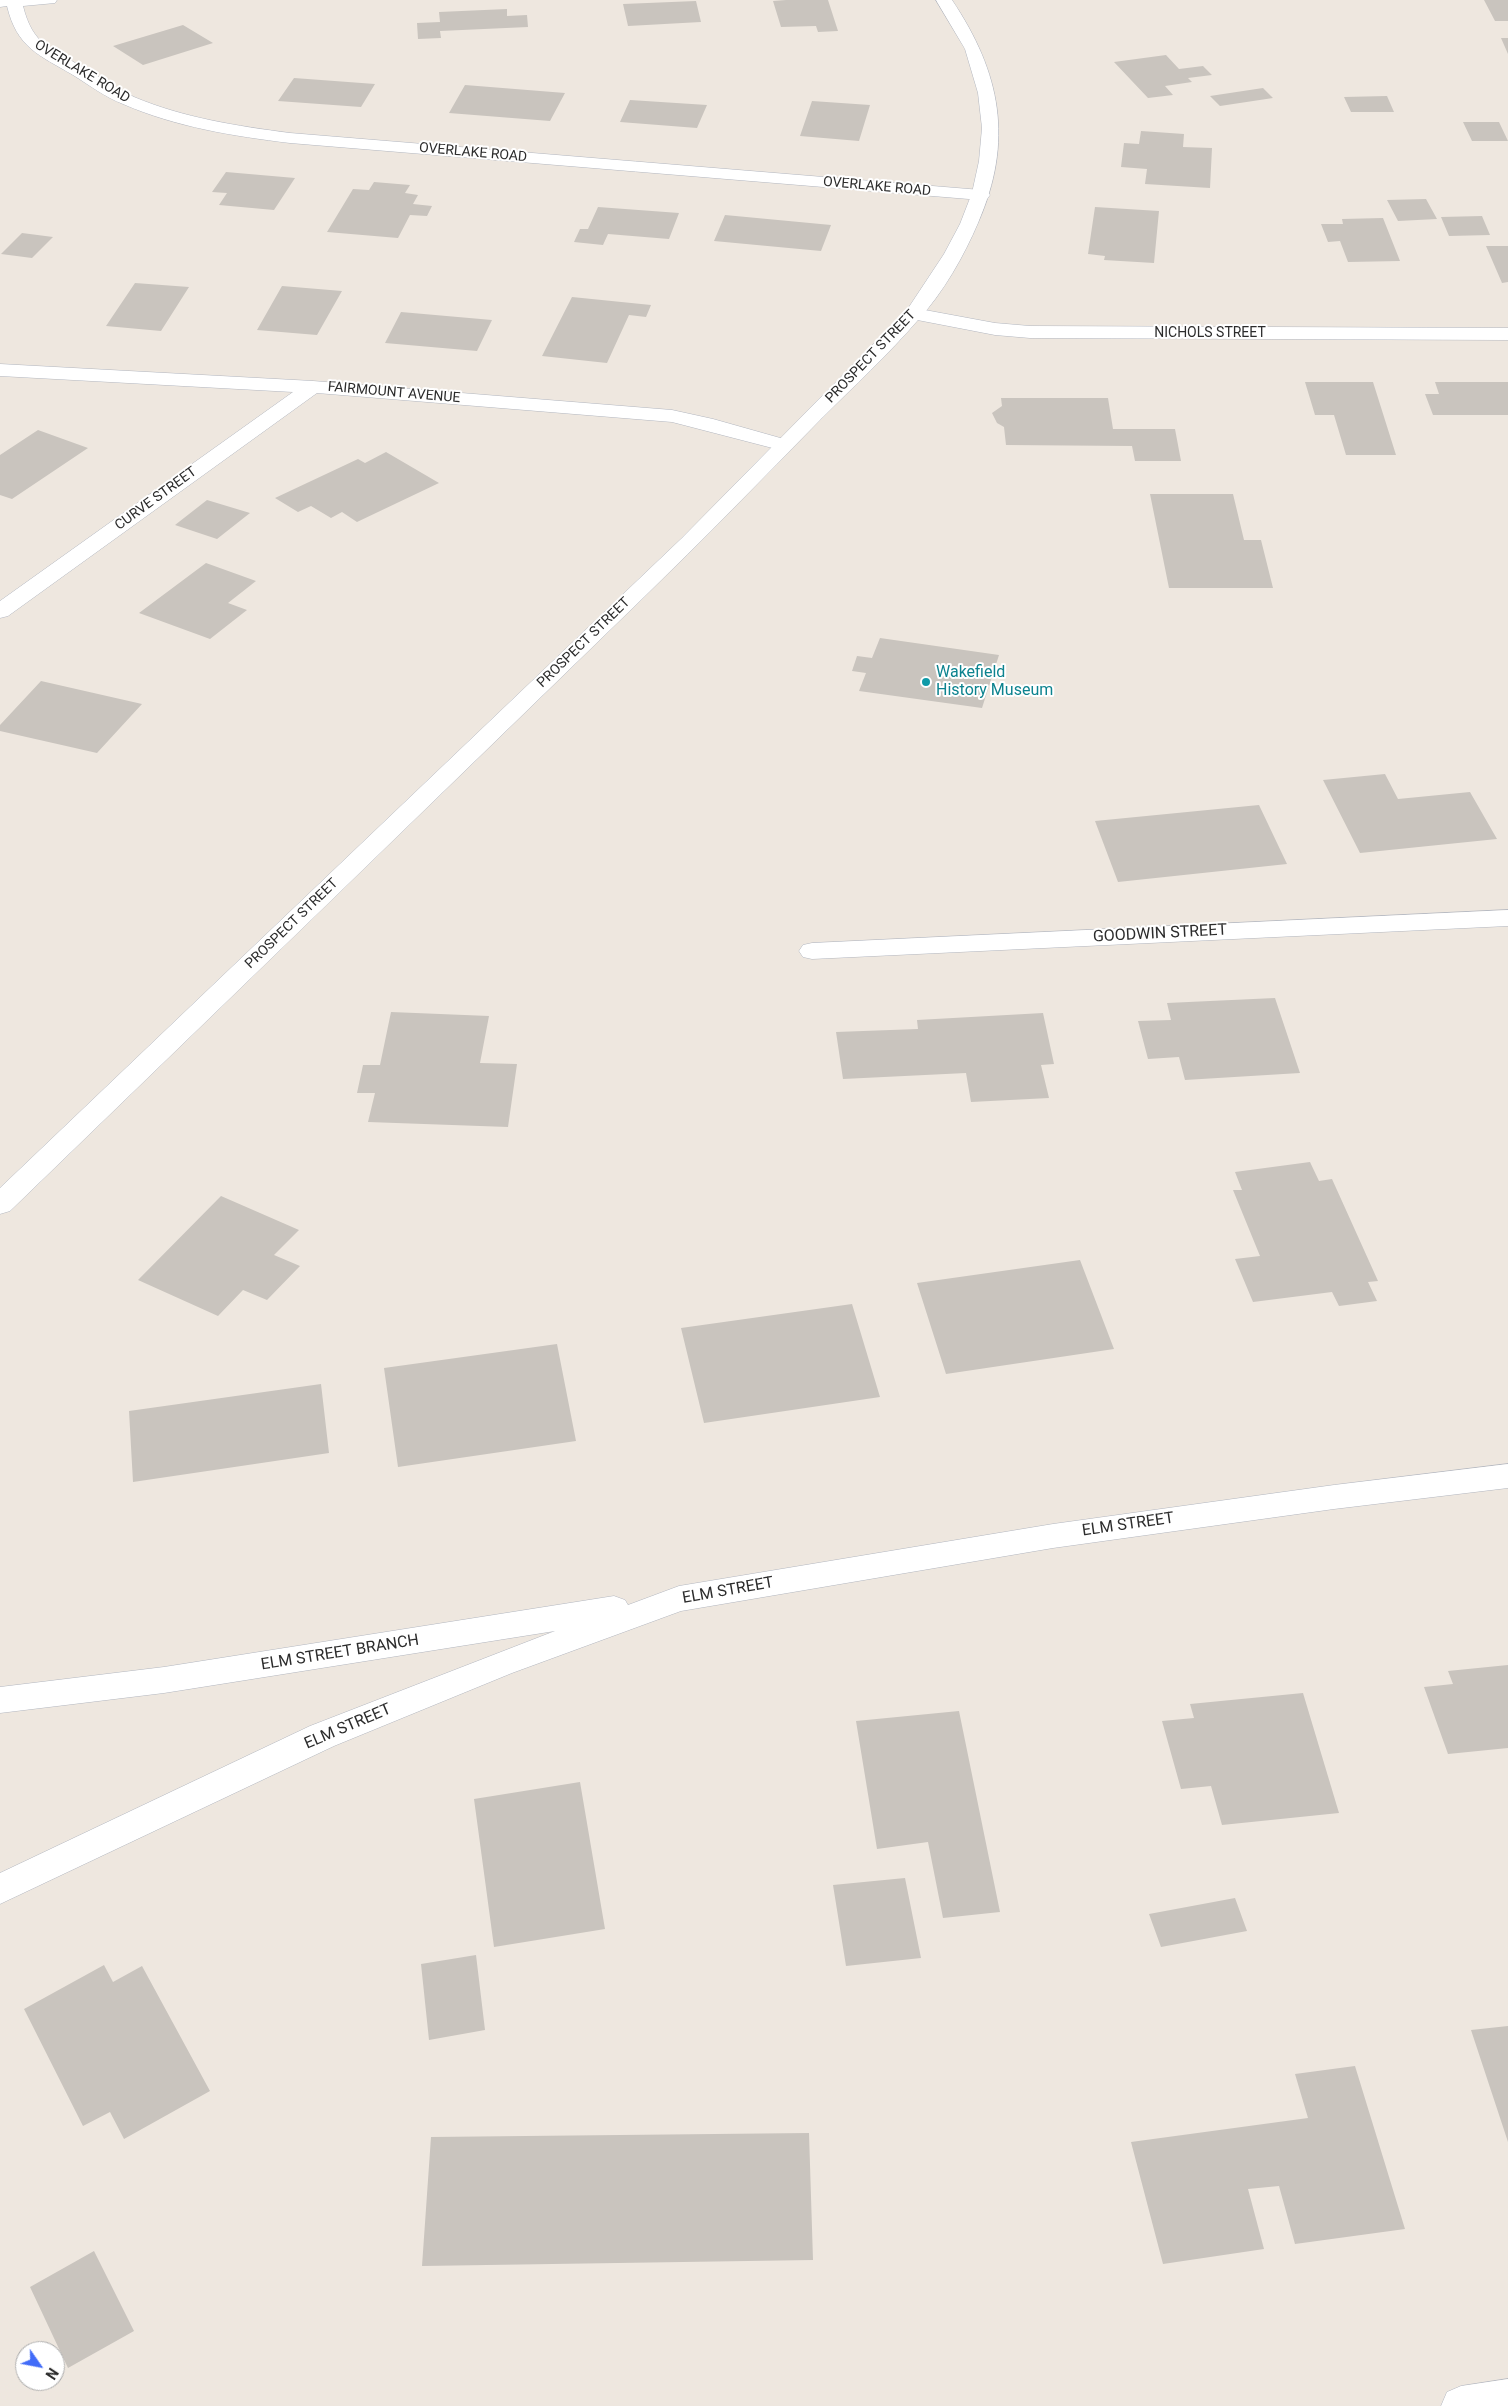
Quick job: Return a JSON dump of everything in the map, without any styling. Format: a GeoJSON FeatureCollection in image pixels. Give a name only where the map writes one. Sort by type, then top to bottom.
{"type":"FeatureCollection","features":[{"type":"Feature","properties":{"kind":"street"},"geometry":{"type":"LineString","coordinates":[[7,1],[49,0]]}},
{"type":"Feature","properties":{"kind":"street","name":"PROSPECT STREET"},"geometry":{"type":"LineString","coordinates":[[0,1204],[682,548],[914,314],[954,255],[972,221],[987,171],[989,114],[984,86],[976,56],[962,27],[944,0]]}},
{"type":"Feature","properties":{"kind":"street","name":"OVERLAKE ROAD"},"geometry":{"type":"LineString","coordinates":[[7,1],[28,37],[56,60],[142,107],[212,127],[290,138],[981,195]]}},
{"type":"Feature","properties":{"kind":"street","name":"NICHOLS STREET"},"geometry":{"type":"LineString","coordinates":[[914,314],[1001,330],[1030,332],[1508,334]]}},
{"type":"Feature","properties":{"kind":"street","name":"FAIRMOUNT AVENUE"},"geometry":{"type":"LineString","coordinates":[[0,370],[313,387],[672,416],[700,421],[784,446]]}},
{"type":"Feature","properties":{"kind":"street","name":"CURVE STREET"},"geometry":{"type":"LineString","coordinates":[[0,611],[313,387]]}},
{"type":"Feature","properties":{"kind":"street","name":"GOODWIN STREET"},"geometry":{"type":"LineString","coordinates":[[812,951],[1508,918]]}},
{"type":"Feature","properties":{"kind":"street","name":"ELM STREET"},"geometry":{"type":"LineString","coordinates":[[0,1889],[322,1736],[501,1664],[679,1599],[1053,1536],[1324,1498],[1508,1476]]}},
{"type":"Feature","properties":{"kind":"street","name":"ELM STREET BRANCH"},"geometry":{"type":"LineString","coordinates":[[0,1700],[164,1680],[679,1599]]}},
{"type":"Feature","properties":{"kind":"street"},"geometry":{"type":"LineString","coordinates":[[1461,2406],[1508,2399]]}},
{"type":"Feature","properties":{"kind":"building"},"geometry":{"type":"Polygon","coordinates":[[[828,0],[838,31],[818,32],[816,26],[781,27],[773,1],[828,0]]]}},
{"type":"Feature","properties":{"kind":"building"},"geometry":{"type":"Polygon","coordinates":[[[1484,0],[1508,0],[1508,21],[1495,21],[1484,0]]]}},
{"type":"Feature","properties":{"kind":"building"},"geometry":{"type":"Polygon","coordinates":[[[696,1],[701,22],[628,26],[623,4],[696,1]]]}},
{"type":"Feature","properties":{"kind":"building"},"geometry":{"type":"Polygon","coordinates":[[[507,9],[507,16],[527,15],[528,27],[440,31],[441,38],[418,39],[417,23],[440,22],[439,12],[507,9]]]}},
{"type":"Feature","properties":{"kind":"building"},"geometry":{"type":"Polygon","coordinates":[[[183,25],[213,43],[143,65],[113,46],[183,25]]]}},
{"type":"Feature","properties":{"kind":"building"},"geometry":{"type":"Polygon","coordinates":[[[1501,38],[1508,38],[1508,54],[1501,38]]]}},
{"type":"Feature","properties":{"kind":"building"},"geometry":{"type":"Polygon","coordinates":[[[1166,55],[1179,69],[1203,66],[1212,75],[1188,78],[1192,82],[1165,86],[1173,95],[1148,98],[1114,62],[1166,55]]]}},
{"type":"Feature","properties":{"kind":"building"},"geometry":{"type":"Polygon","coordinates":[[[294,78],[375,84],[361,107],[278,101],[294,78]]]}},
{"type":"Feature","properties":{"kind":"building"},"geometry":{"type":"Polygon","coordinates":[[[465,85],[565,93],[550,121],[449,113],[465,85]]]}},
{"type":"Feature","properties":{"kind":"building"},"geometry":{"type":"Polygon","coordinates":[[[1263,88],[1273,98],[1220,106],[1210,96],[1263,88]]]}},
{"type":"Feature","properties":{"kind":"building"},"geometry":{"type":"Polygon","coordinates":[[[1387,96],[1394,112],[1351,112],[1344,97],[1387,96]]]}},
{"type":"Feature","properties":{"kind":"building"},"geometry":{"type":"Polygon","coordinates":[[[630,100],[707,105],[697,128],[620,122],[630,100]]]}},
{"type":"Feature","properties":{"kind":"building"},"geometry":{"type":"Polygon","coordinates":[[[812,101],[870,105],[859,141],[800,136],[812,101]]]}},
{"type":"Feature","properties":{"kind":"building"},"geometry":{"type":"Polygon","coordinates":[[[1463,122],[1499,122],[1508,141],[1472,141],[1463,122]]]}},
{"type":"Feature","properties":{"kind":"building"},"geometry":{"type":"Polygon","coordinates":[[[1141,131],[1184,134],[1183,147],[1212,148],[1210,188],[1145,184],[1147,169],[1121,167],[1124,143],[1139,144],[1141,131]]]}},
{"type":"Feature","properties":{"kind":"building"},"geometry":{"type":"Polygon","coordinates":[[[226,172],[295,178],[274,210],[219,205],[227,193],[212,192],[226,172]]]}},
{"type":"Feature","properties":{"kind":"building"},"geometry":{"type":"Polygon","coordinates":[[[374,182],[410,185],[405,193],[418,195],[413,204],[432,206],[427,216],[410,215],[398,238],[327,232],[353,189],[369,190],[374,182]]]}},
{"type":"Feature","properties":{"kind":"building"},"geometry":{"type":"Polygon","coordinates":[[[1426,199],[1437,219],[1398,221],[1387,200],[1426,199]]]}},
{"type":"Feature","properties":{"kind":"building"},"geometry":{"type":"Polygon","coordinates":[[[598,207],[679,213],[669,239],[608,234],[603,245],[574,242],[580,229],[588,229],[598,207]]]}},
{"type":"Feature","properties":{"kind":"building"},"geometry":{"type":"Polygon","coordinates":[[[1095,207],[1159,211],[1154,263],[1104,260],[1105,256],[1088,254],[1095,207]]]}},
{"type":"Feature","properties":{"kind":"building"},"geometry":{"type":"Polygon","coordinates":[[[725,215],[831,225],[821,251],[714,241],[725,215]]]}},
{"type":"Feature","properties":{"kind":"building"},"geometry":{"type":"Polygon","coordinates":[[[1482,216],[1490,235],[1449,236],[1441,217],[1482,216]]]}},
{"type":"Feature","properties":{"kind":"building"},"geometry":{"type":"Polygon","coordinates":[[[1383,218],[1400,261],[1348,262],[1340,241],[1328,242],[1321,224],[1343,224],[1342,219],[1383,218]]]}},
{"type":"Feature","properties":{"kind":"building"},"geometry":{"type":"Polygon","coordinates":[[[22,233],[53,237],[32,258],[1,254],[22,233]]]}},
{"type":"Feature","properties":{"kind":"building"},"geometry":{"type":"Polygon","coordinates":[[[1486,246],[1508,246],[1508,282],[1502,283],[1486,246]]]}},
{"type":"Feature","properties":{"kind":"building"},"geometry":{"type":"Polygon","coordinates":[[[135,283],[189,287],[161,331],[106,326],[135,283]]]}},
{"type":"Feature","properties":{"kind":"building"},"geometry":{"type":"Polygon","coordinates":[[[282,286],[342,291],[317,335],[257,330],[282,286]]]}},
{"type":"Feature","properties":{"kind":"building"},"geometry":{"type":"Polygon","coordinates":[[[572,297],[651,305],[646,317],[629,315],[607,363],[542,356],[572,297]]]}},
{"type":"Feature","properties":{"kind":"building"},"geometry":{"type":"Polygon","coordinates":[[[401,312],[492,320],[477,351],[385,343],[401,312]]]}},
{"type":"Feature","properties":{"kind":"building"},"geometry":{"type":"Polygon","coordinates":[[[1305,382],[1373,382],[1396,455],[1346,455],[1334,415],[1315,415],[1305,382]]]}},
{"type":"Feature","properties":{"kind":"building"},"geometry":{"type":"Polygon","coordinates":[[[1435,382],[1508,382],[1508,415],[1433,415],[1425,394],[1439,394],[1435,382]]]}},
{"type":"Feature","properties":{"kind":"building"},"geometry":{"type":"Polygon","coordinates":[[[1001,398],[1108,398],[1113,429],[1175,429],[1181,461],[1135,461],[1132,446],[1006,445],[1004,427],[997,423],[992,413],[1002,406],[1001,398]]]}},
{"type":"Feature","properties":{"kind":"building"},"geometry":{"type":"Polygon","coordinates":[[[38,430],[88,448],[12,499],[0,495],[0,455],[38,430]]]}},
{"type":"Feature","properties":{"kind":"building"},"geometry":{"type":"Polygon","coordinates":[[[386,452],[439,483],[357,522],[342,512],[331,518],[311,506],[298,512],[275,498],[358,459],[365,463],[386,452]]]}},
{"type":"Feature","properties":{"kind":"building"},"geometry":{"type":"Polygon","coordinates":[[[1150,494],[1233,494],[1244,540],[1261,540],[1273,588],[1169,588],[1150,494]]]}},
{"type":"Feature","properties":{"kind":"building"},"geometry":{"type":"Polygon","coordinates":[[[207,500],[250,513],[217,539],[175,525],[207,500]]]}},
{"type":"Feature","properties":{"kind":"building"},"geometry":{"type":"Polygon","coordinates":[[[206,563],[256,581],[228,603],[247,610],[210,639],[139,613],[206,563]]]}},
{"type":"Feature","properties":{"kind":"building","name":"Wakefield History Museum"},"geometry":{"type":"Polygon","coordinates":[[[880,638],[999,655],[982,708],[859,691],[866,673],[852,671],[857,656],[872,658],[880,638]]]}},
{"type":"Feature","properties":{"kind":"building"},"geometry":{"type":"Polygon","coordinates":[[[41,681],[142,704],[97,753],[0,731],[0,725],[41,681]]]}},
{"type":"Feature","properties":{"kind":"building"},"geometry":{"type":"Polygon","coordinates":[[[1385,774],[1398,799],[1470,792],[1497,839],[1360,853],[1323,780],[1385,774]]]}},
{"type":"Feature","properties":{"kind":"building"},"geometry":{"type":"Polygon","coordinates":[[[1259,805],[1287,864],[1118,882],[1095,821],[1259,805]]]}},
{"type":"Feature","properties":{"kind":"building"},"geometry":{"type":"Polygon","coordinates":[[[1275,998],[1300,1073],[1185,1080],[1179,1057],[1148,1059],[1138,1021],[1171,1020],[1167,1003],[1275,998]]]}},
{"type":"Feature","properties":{"kind":"building"},"geometry":{"type":"Polygon","coordinates":[[[391,1012],[489,1016],[480,1063],[517,1064],[508,1127],[368,1122],[375,1093],[357,1093],[363,1065],[380,1065],[391,1012]]]}},
{"type":"Feature","properties":{"kind":"building"},"geometry":{"type":"Polygon","coordinates":[[[1043,1013],[1054,1064],[1041,1065],[1049,1098],[971,1102],[966,1073],[843,1079],[836,1032],[918,1029],[917,1020],[1043,1013]]]}},
{"type":"Feature","properties":{"kind":"building"},"geometry":{"type":"Polygon","coordinates":[[[1310,1162],[1319,1181],[1332,1179],[1378,1281],[1368,1282],[1377,1301],[1339,1306],[1332,1292],[1253,1302],[1235,1259],[1260,1256],[1233,1190],[1242,1190],[1235,1172],[1310,1162]]]}},
{"type":"Feature","properties":{"kind":"building"},"geometry":{"type":"Polygon","coordinates":[[[221,1196],[299,1230],[274,1255],[300,1266],[267,1300],[243,1290],[218,1316],[138,1280],[221,1196]]]}},
{"type":"Feature","properties":{"kind":"building"},"geometry":{"type":"Polygon","coordinates":[[[1080,1260],[1114,1349],[946,1374],[917,1283],[1080,1260]]]}},
{"type":"Feature","properties":{"kind":"building"},"geometry":{"type":"Polygon","coordinates":[[[852,1304],[880,1397],[704,1423],[681,1328],[852,1304]]]}},
{"type":"Feature","properties":{"kind":"building"},"geometry":{"type":"Polygon","coordinates":[[[557,1344],[576,1441],[398,1467],[384,1368],[557,1344]]]}},
{"type":"Feature","properties":{"kind":"building"},"geometry":{"type":"Polygon","coordinates":[[[321,1384],[329,1453],[133,1482],[129,1411],[321,1384]]]}},
{"type":"Feature","properties":{"kind":"building"},"geometry":{"type":"Polygon","coordinates":[[[1508,1665],[1508,1748],[1448,1754],[1424,1687],[1453,1684],[1448,1671],[1508,1665]]]}},
{"type":"Feature","properties":{"kind":"building"},"geometry":{"type":"Polygon","coordinates":[[[1303,1693],[1339,1813],[1222,1825],[1211,1786],[1181,1789],[1162,1721],[1194,1718],[1190,1704],[1303,1693]]]}},
{"type":"Feature","properties":{"kind":"building"},"geometry":{"type":"Polygon","coordinates":[[[959,1711],[1000,1912],[943,1918],[928,1842],[877,1849],[856,1721],[959,1711]]]}},
{"type":"Feature","properties":{"kind":"building"},"geometry":{"type":"Polygon","coordinates":[[[580,1782],[605,1929],[494,1947],[474,1799],[580,1782]]]}},
{"type":"Feature","properties":{"kind":"building"},"geometry":{"type":"Polygon","coordinates":[[[905,1878],[921,1958],[846,1966],[833,1885],[905,1878]]]}},
{"type":"Feature","properties":{"kind":"building"},"geometry":{"type":"Polygon","coordinates":[[[1235,1898],[1247,1931],[1161,1947],[1149,1914],[1235,1898]]]}},
{"type":"Feature","properties":{"kind":"building"},"geometry":{"type":"Polygon","coordinates":[[[476,1955],[485,2030],[429,2040],[421,1964],[476,1955]]]}},
{"type":"Feature","properties":{"kind":"building"},"geometry":{"type":"Polygon","coordinates":[[[104,1965],[113,1982],[142,1966],[210,2091],[124,2139],[110,2112],[83,2126],[24,2009],[104,1965]]]}},
{"type":"Feature","properties":{"kind":"building"},"geometry":{"type":"Polygon","coordinates":[[[1508,2026],[1508,2142],[1471,2030],[1508,2026]]]}},
{"type":"Feature","properties":{"kind":"building"},"geometry":{"type":"Polygon","coordinates":[[[1355,2066],[1405,2229],[1295,2244],[1279,2186],[1248,2189],[1264,2249],[1163,2264],[1131,2142],[1308,2118],[1295,2074],[1355,2066]]]}},
{"type":"Feature","properties":{"kind":"building"},"geometry":{"type":"Polygon","coordinates":[[[809,2133],[813,2260],[422,2266],[431,2137],[809,2133]]]}},
{"type":"Feature","properties":{"kind":"building"},"geometry":{"type":"Polygon","coordinates":[[[94,2251],[134,2331],[68,2368],[65,2362],[65,2341],[55,2341],[30,2287],[94,2251]]]}},
{"type":"Feature","properties":{"kind":"place","name":"Wakefield History Museum"},"geometry":{"type":"Point","coordinates":[926,682]}}]}
